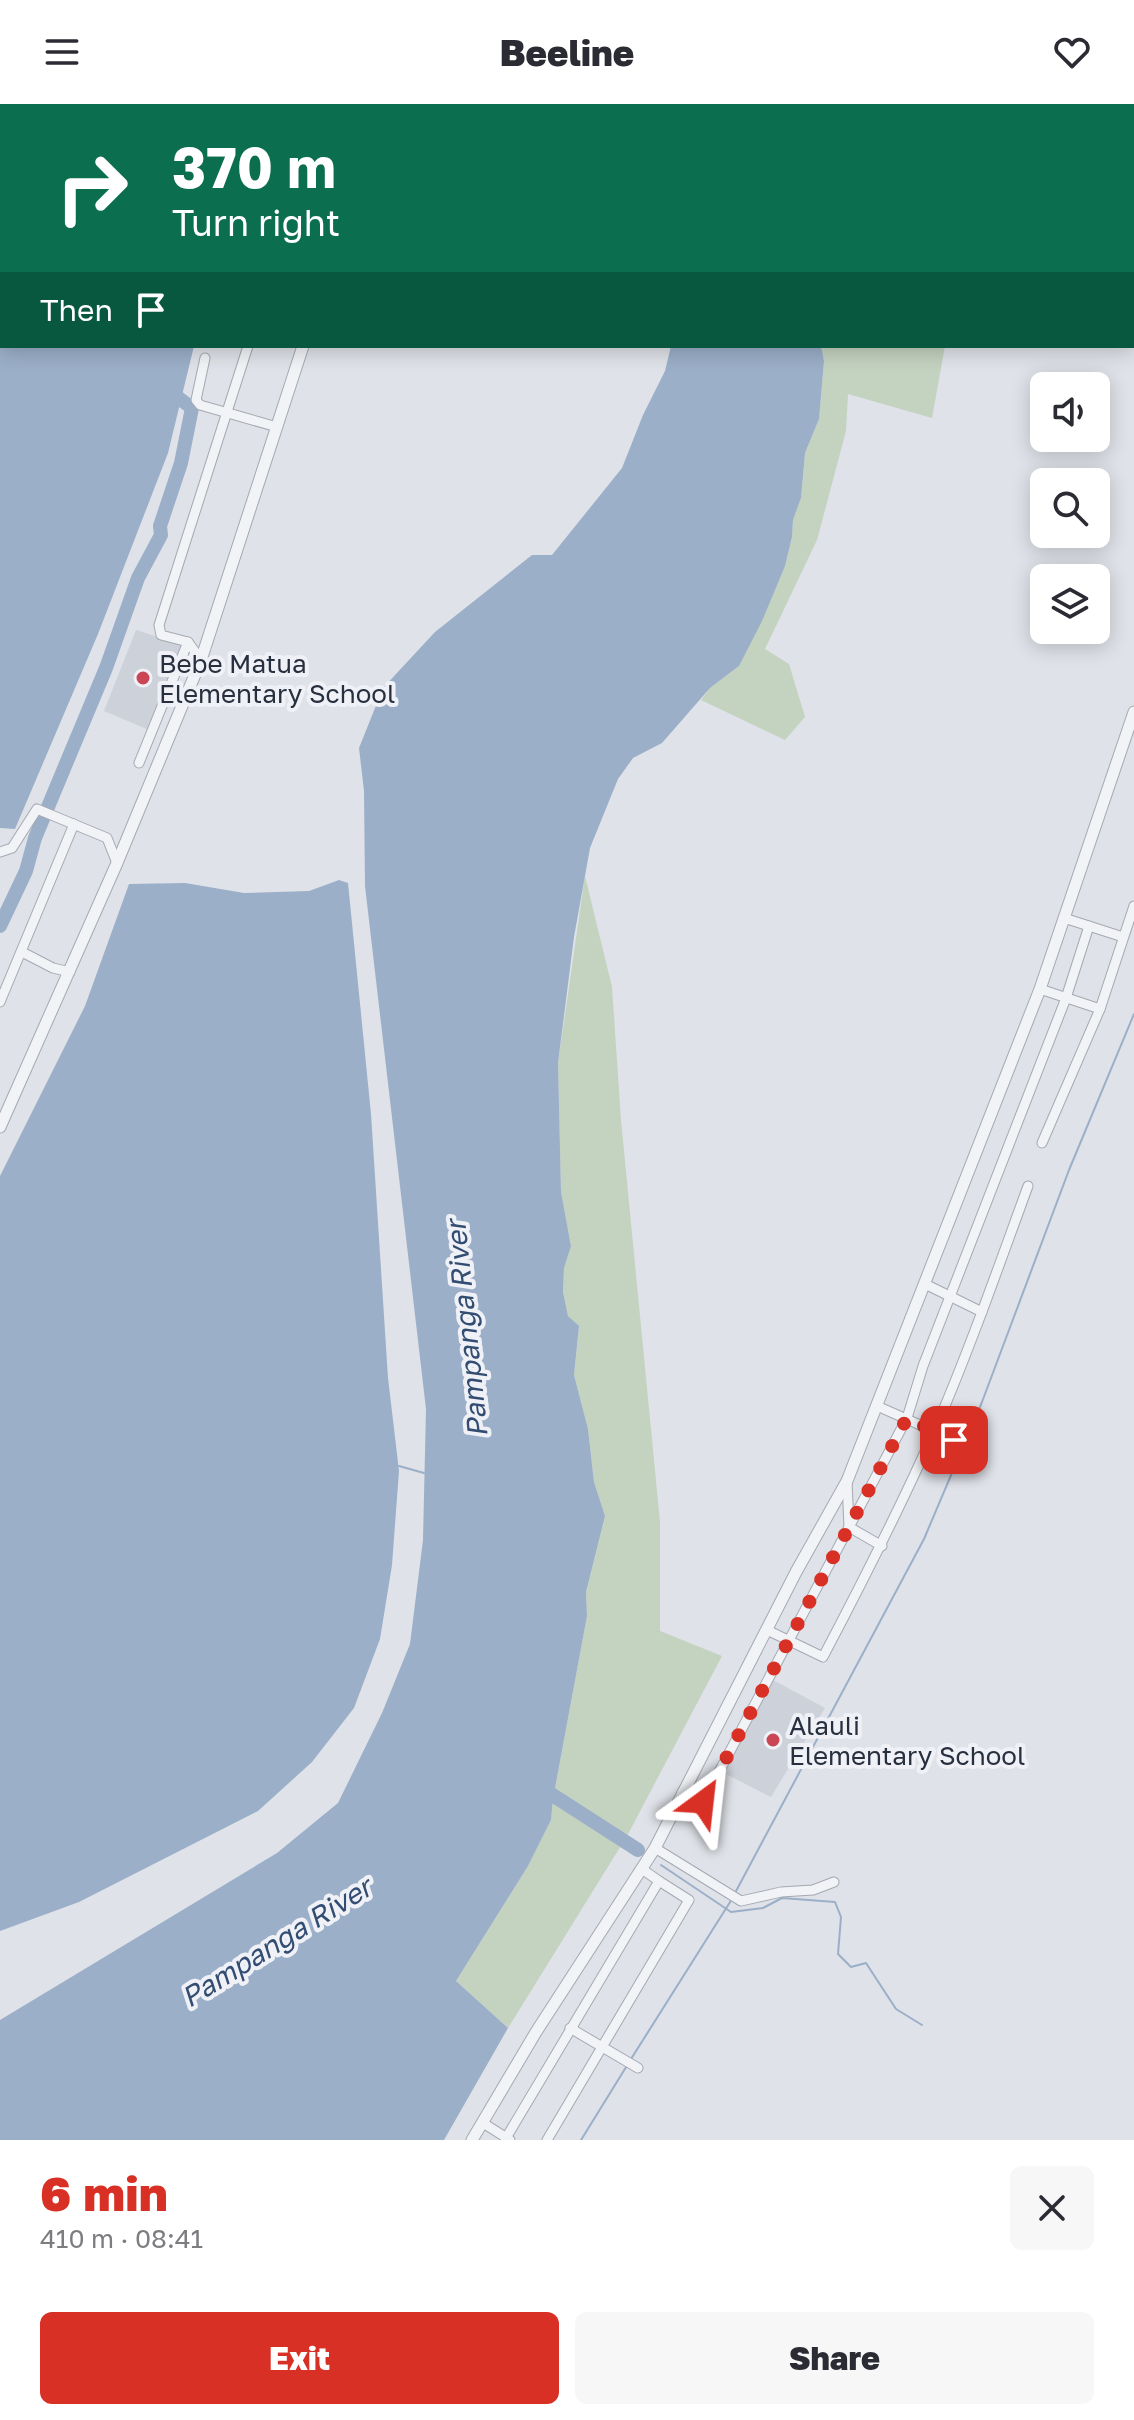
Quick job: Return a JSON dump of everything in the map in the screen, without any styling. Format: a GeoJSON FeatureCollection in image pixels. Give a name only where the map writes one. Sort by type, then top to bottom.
{"type":"FeatureCollection","features":[{"type":"Feature","properties":{"kind":"street"},"geometry":{"type":"LineString","coordinates":[[201,660],[188,642],[161,635],[159,625],[247,348]]}},
{"type":"Feature","properties":{"kind":"street"},"geometry":{"type":"LineString","coordinates":[[0,1127],[5,1101],[70,972],[201,660],[302,348]]}},
{"type":"Feature","properties":{"kind":"street"},"geometry":{"type":"LineString","coordinates":[[205,358],[196,400],[200,405],[277,427]]}},
{"type":"Feature","properties":{"kind":"street"},"geometry":{"type":"LineString","coordinates":[[139,763],[188,642]]}},
{"type":"Feature","properties":{"kind":"street"},"geometry":{"type":"LineString","coordinates":[[472,2140],[536,2032],[655,1848],[847,1481],[1040,989],[1134,712]]}},
{"type":"Feature","properties":{"kind":"street"},"geometry":{"type":"LineString","coordinates":[[0,852],[12,848],[37,809],[107,838],[117,863]]}},
{"type":"Feature","properties":{"kind":"street"},"geometry":{"type":"LineString","coordinates":[[0,1002],[74,824]]}},
{"type":"Feature","properties":{"kind":"street"},"geometry":{"type":"LineString","coordinates":[[1042,1143],[1100,1009],[1134,906]]}},
{"type":"Feature","properties":{"kind":"street"},"geometry":{"type":"LineString","coordinates":[[1064,918],[1123,937]]}},
{"type":"Feature","properties":{"kind":"street"},"geometry":{"type":"LineString","coordinates":[[682,1792],[703,1802],[907,1418],[923,1366],[1066,998],[1089,926]]}},
{"type":"Feature","properties":{"kind":"street"},"geometry":{"type":"LineString","coordinates":[[22,952],[53,968],[70,972]]}},
{"type":"Feature","properties":{"kind":"street"},"geometry":{"type":"LineString","coordinates":[[1040,989],[1100,1009]]}},
{"type":"Feature","properties":{"kind":"street"},"geometry":{"type":"LineString","coordinates":[[767,1630],[823,1657],[882,1546],[935,1430],[1028,1186]]}},
{"type":"Feature","properties":{"kind":"street"},"geometry":{"type":"LineString","coordinates":[[925,1284],[982,1312]]}},
{"type":"Feature","properties":{"kind":"street"},"geometry":{"type":"LineString","coordinates":[[877,1406],[954,1440]]}},
{"type":"Feature","properties":{"kind":"street"},"geometry":{"type":"LineString","coordinates":[[847,1481],[849,1527]]}},
{"type":"Feature","properties":{"kind":"street"},"geometry":{"type":"LineString","coordinates":[[849,1527],[882,1546]]}},
{"type":"Feature","properties":{"kind":"street"},"geometry":{"type":"LineString","coordinates":[[655,1848],[741,1901],[781,1892],[813,1890],[834,1882]]}},
{"type":"Feature","properties":{"kind":"street"},"geometry":{"type":"LineString","coordinates":[[547,2140],[689,1900],[642,1869]]}},
{"type":"Feature","properties":{"kind":"street"},"geometry":{"type":"LineString","coordinates":[[483,2123],[508,2139],[570,2028],[659,1881]]}},
{"type":"Feature","properties":{"kind":"street"},"geometry":{"type":"LineString","coordinates":[[570,2028],[636,2067]]}},
{"type":"Feature","properties":{"kind":"shaded area","name":"Bebe Matua Elementary School"},"geometry":{"type":"Polygon","coordinates":[[[136,630],[183,645],[149,730],[104,711],[136,630]]]}},
{"type":"Feature","properties":{"kind":"shaded area","name":"Alauli Elementary School"},"geometry":{"type":"Polygon","coordinates":[[[773,1680],[825,1708],[771,1797],[724,1773],[773,1680]]]}},
{"type":"Feature","properties":{"kind":"green space"},"geometry":{"type":"Polygon","coordinates":[[[821,348],[945,348],[932,418],[848,394],[846,431],[817,540],[765,649],[789,664],[805,717],[785,740],[701,700],[710,688],[739,666],[785,566],[793,520],[801,498],[805,453],[819,419],[824,361],[821,348]]]}},
{"type":"Feature","properties":{"kind":"green space"},"geometry":{"type":"Polygon","coordinates":[[[585,876],[612,987],[621,1120],[660,1522],[660,1631],[722,1656],[627,1836],[508,2028],[456,1981],[528,1866],[551,1820],[587,1616],[586,1592],[605,1516],[594,1482],[588,1429],[574,1375],[579,1327],[568,1316],[563,1292],[564,1268],[571,1245],[561,1193],[558,1063],[585,876]]]}},
{"type":"Feature","properties":{"kind":"water"},"geometry":{"type":"Polygon","coordinates":[[[0,348],[194,348],[168,453],[98,634],[15,829],[0,828],[0,348]]]}},
{"type":"Feature","properties":{"kind":"water","name":"Pampanga River"},"geometry":{"type":"Polygon","coordinates":[[[671,348],[821,348],[824,361],[819,419],[805,453],[801,498],[793,520],[792,537],[785,566],[762,621],[739,666],[710,688],[662,743],[633,758],[618,779],[590,848],[574,937],[558,1063],[561,1192],[571,1246],[564,1268],[563,1292],[568,1316],[579,1326],[574,1375],[588,1429],[594,1482],[605,1516],[586,1592],[587,1616],[551,1820],[528,1866],[456,1981],[508,2028],[444,2140],[0,2140],[0,2020],[277,1853],[338,1803],[382,1713],[410,1644],[423,1540],[426,1409],[365,886],[364,791],[359,748],[383,688],[435,632],[532,555],[552,555],[622,468],[665,371],[671,348]]]}},
{"type":"Feature","properties":{"kind":"water"},"geometry":{"type":"Polygon","coordinates":[[[339,880],[348,883],[371,1114],[388,1378],[399,1471],[392,1565],[380,1639],[354,1708],[312,1762],[258,1811],[79,1902],[0,1931],[0,1176],[85,1006],[129,884],[185,883],[244,893],[309,891],[339,880]]]}},
{"type":"Feature","properties":{"kind":"waterway"},"geometry":{"type":"LineString","coordinates":[[0,926],[26,871],[35,838],[106,668],[138,578],[161,535],[160,526],[181,463],[192,408],[168,390]]}},
{"type":"Feature","properties":{"kind":"waterway"},"geometry":{"type":"LineString","coordinates":[[735,1893],[924,1539],[982,1402],[1069,1170],[1134,1014]]}},
{"type":"Feature","properties":{"kind":"waterway"},"geometry":{"type":"LineString","coordinates":[[399,1466],[424,1473]]}},
{"type":"Feature","properties":{"kind":"waterway"},"geometry":{"type":"LineString","coordinates":[[537,1785],[638,1850]]}},
{"type":"Feature","properties":{"kind":"waterway"},"geometry":{"type":"LineString","coordinates":[[661,1865],[731,1912],[763,1908],[782,1898],[835,1902],[841,1917],[838,1954],[851,1967],[866,1963],[896,2009],[922,2025]]}},
{"type":"Feature","properties":{"kind":"waterway"},"geometry":{"type":"LineString","coordinates":[[631,2059],[732,1899]]}},
{"type":"Feature","properties":{"kind":"waterway"},"geometry":{"type":"LineString","coordinates":[[581,2140],[628,2064]]}},
{"type":"Feature","properties":{"kind":"place","name":"Bebe Matua Elementary School"},"geometry":{"type":"Point","coordinates":[143,678]}},
{"type":"Feature","properties":{"kind":"place","name":"Alauli Elementary School"},"geometry":{"type":"Point","coordinates":[773,1740]}},
{"type":"Feature","properties":{"kind":"route"},"geometry":{"type":"LineString","coordinates":[[703,1802],[907,1418],[954,1440]]}}]}
